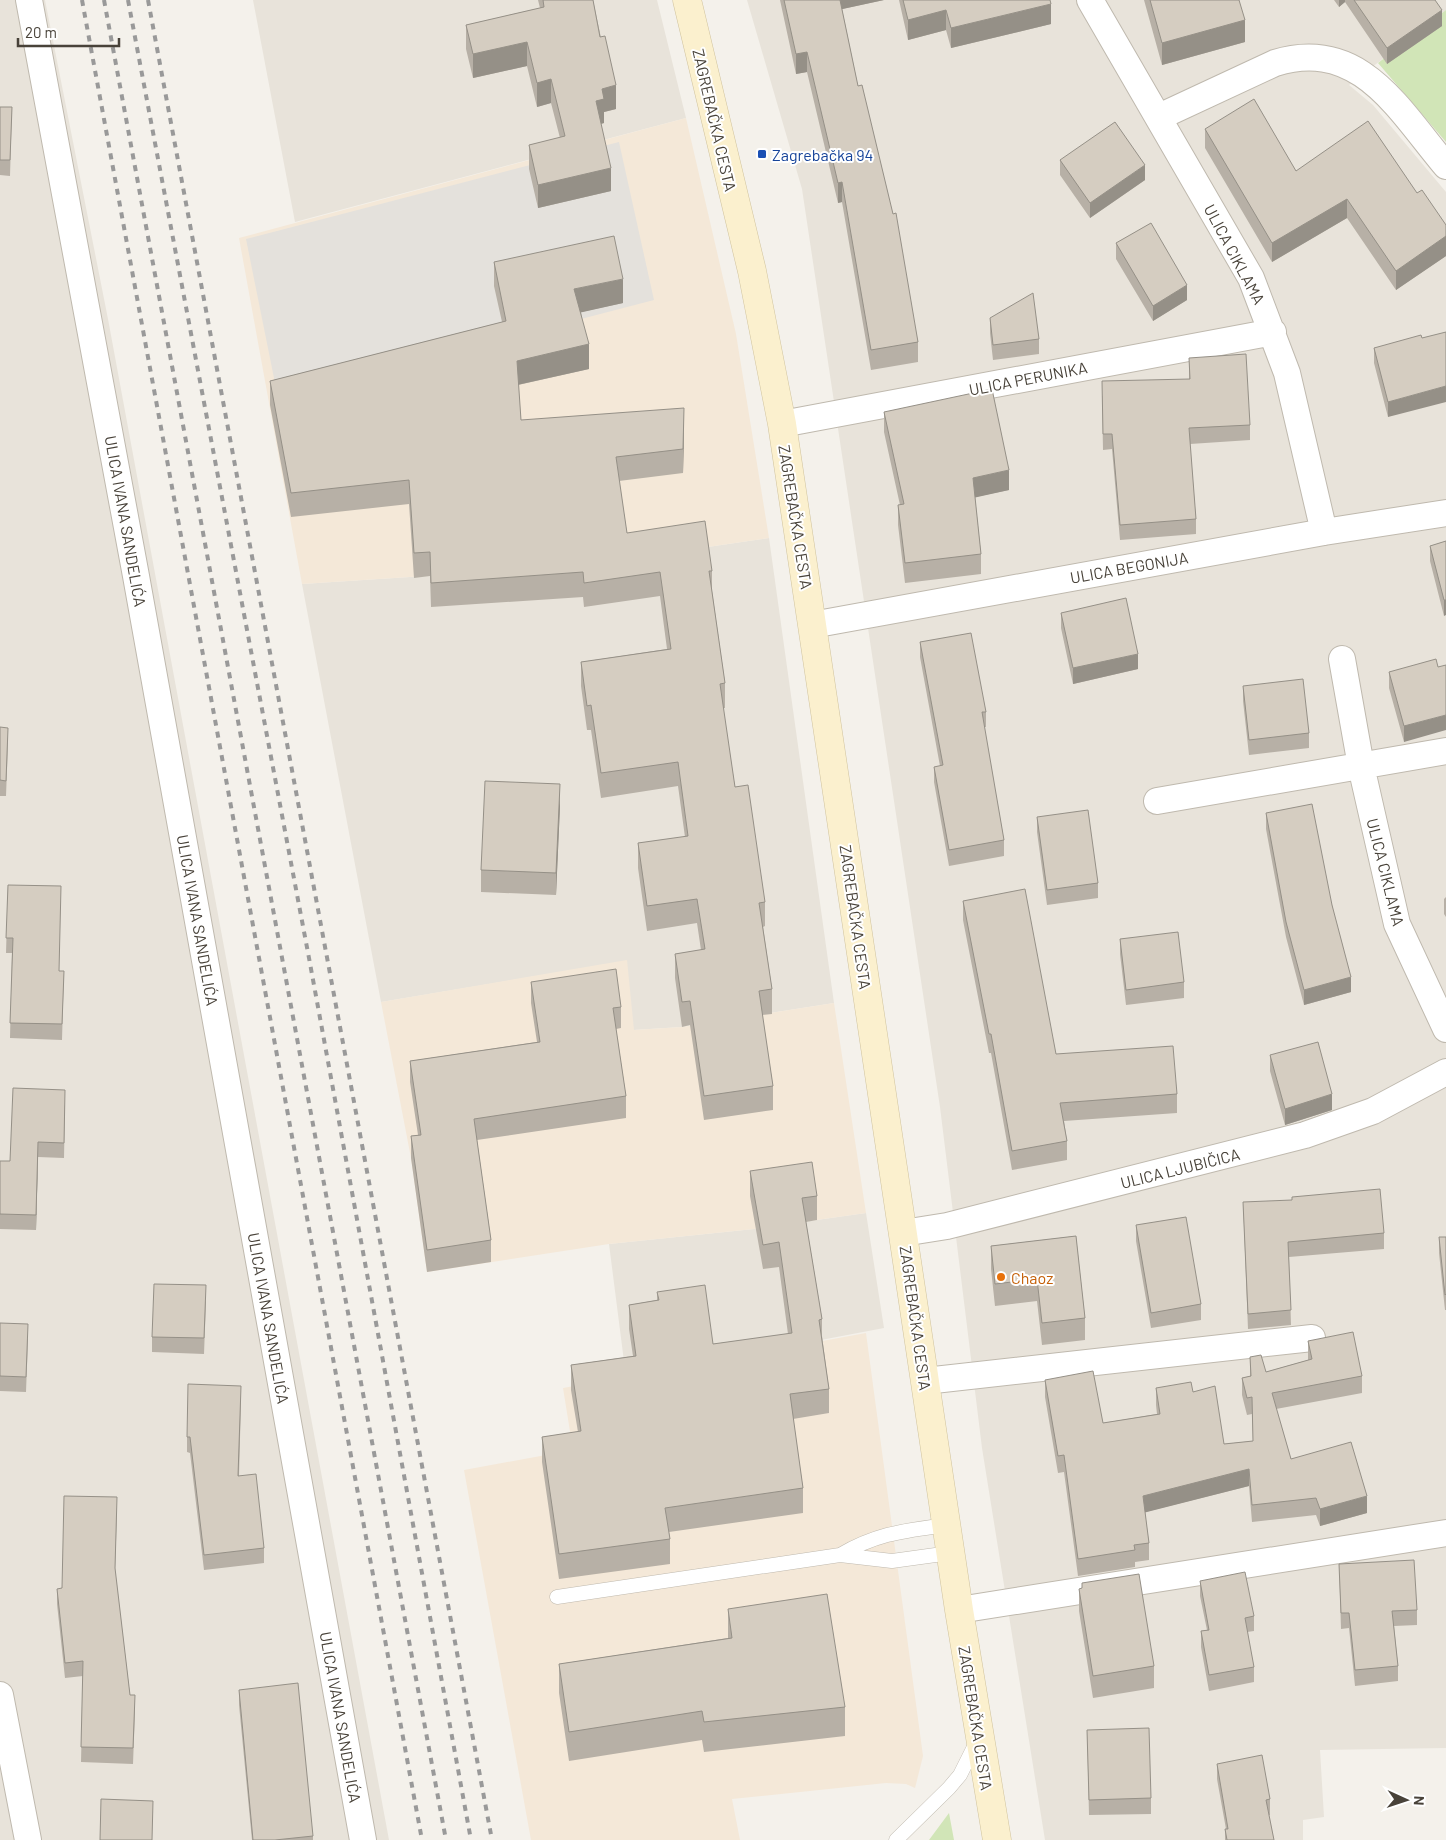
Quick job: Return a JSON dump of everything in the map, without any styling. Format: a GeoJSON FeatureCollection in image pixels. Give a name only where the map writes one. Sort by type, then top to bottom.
{"type":"FeatureCollection","features":[{"type":"Feature","properties":{"kind":"main road","name":"ZAGREBAČKA CESTA"},"geometry":{"type":"LineString","coordinates":[[686,0],[752,271],[782,424],[950,1552],[997,1840]]}},
{"type":"Feature","properties":{"kind":"street","name":"ULICA IVANA SANDELIĆA"},"geometry":{"type":"LineString","coordinates":[[29,0],[136,576],[363,1840]]}},
{"type":"Feature","properties":{"kind":"street","name":"ULICA CIKLAMA"},"geometry":{"type":"LineString","coordinates":[[1090,0],[1251,278],[1287,373],[1324,532]]}},
{"type":"Feature","properties":{"kind":"street"},"geometry":{"type":"LineString","coordinates":[[1159,117],[1275,63],[1291,58],[1332,60],[1351,66],[1375,82],[1446,166]]}},
{"type":"Feature","properties":{"kind":"street","name":"ULICA PERUNIKA"},"geometry":{"type":"LineString","coordinates":[[782,424],[1273,332]]}},
{"type":"Feature","properties":{"kind":"street","name":"ULICA BEGONIJA"},"geometry":{"type":"LineString","coordinates":[[812,624],[1324,532],[1446,513]]}},
{"type":"Feature","properties":{"kind":"street","name":"ULICA CIKLAMA"},"geometry":{"type":"LineString","coordinates":[[1342,659],[1361,766],[1397,924],[1446,1028]]}},
{"type":"Feature","properties":{"kind":"street"},"geometry":{"type":"LineString","coordinates":[[1157,801],[1446,751]]}},
{"type":"Feature","properties":{"kind":"street","name":"ULICA LJUBIČICA"},"geometry":{"type":"LineString","coordinates":[[903,1233],[947,1226],[1305,1135],[1373,1111],[1446,1072]]}},
{"type":"Feature","properties":{"kind":"street"},"geometry":{"type":"LineString","coordinates":[[925,1381],[1312,1338]]}},
{"type":"Feature","properties":{"kind":"street"},"geometry":{"type":"LineString","coordinates":[[959,1610],[1446,1533]]}},
{"type":"Feature","properties":{"kind":"street"},"geometry":{"type":"LineString","coordinates":[[0,1695],[28,1840]]}},
{"type":"Feature","properties":{"kind":"lane"},"geometry":{"type":"LineString","coordinates":[[840,1556],[863,1542],[886,1534],[946,1525]]}},
{"type":"Feature","properties":{"kind":"lane"},"geometry":{"type":"LineString","coordinates":[[557,1597],[840,1556],[892,1561],[950,1552]]}},
{"type":"Feature","properties":{"kind":"lane"},"geometry":{"type":"LineString","coordinates":[[896,1840],[949,1788],[960,1774],[979,1738]]}},
{"type":"Feature","properties":{"kind":"shaded area"},"geometry":{"type":"Polygon","coordinates":[[[0,0],[45,0],[108,319],[389,1840],[0,1840],[0,0]]]}},
{"type":"Feature","properties":{"kind":"shaded area"},"geometry":{"type":"Polygon","coordinates":[[[253,0],[657,0],[686,118],[295,222],[253,0]]]}},
{"type":"Feature","properties":{"kind":"shaded area"},"geometry":{"type":"Polygon","coordinates":[[[747,0],[1446,0],[1446,10],[1349,85],[1373,105],[1446,192],[1446,1748],[1320,1750],[1324,1817],[1303,1820],[1303,1840],[1045,1840],[982,1448],[940,1107],[802,189],[747,0]]]}},
{"type":"Feature","properties":{"kind":"shaded area"},"geometry":{"type":"Polygon","coordinates":[[[686,118],[736,334],[769,538],[578,566],[302,584],[239,238],[686,118]]]}},
{"type":"Feature","properties":{"kind":"shaded area"},"geometry":{"type":"Polygon","coordinates":[[[619,142],[654,300],[278,398],[246,239],[619,142]]]}},
{"type":"Feature","properties":{"kind":"shaded area"},"geometry":{"type":"Polygon","coordinates":[[[769,538],[834,1003],[682,1027],[633,1030],[626,961],[381,1002],[302,584],[578,566],[769,538]]]}},
{"type":"Feature","properties":{"kind":"shaded area"},"geometry":{"type":"Polygon","coordinates":[[[627,960],[634,1030],[682,1027],[834,1003],[866,1213],[754,1229],[609,1244],[427,1272],[411,1158],[381,1002],[627,960]]]}},
{"type":"Feature","properties":{"kind":"shaded area"},"geometry":{"type":"Polygon","coordinates":[[[866,1213],[884,1328],[626,1377],[609,1244],[754,1229],[866,1213]]]}},
{"type":"Feature","properties":{"kind":"shaded area"},"geometry":{"type":"Polygon","coordinates":[[[866,1333],[923,1756],[915,1788],[906,1784],[886,1783],[732,1799],[740,1840],[531,1840],[464,1470],[573,1450],[563,1388],[866,1333]]]}},
{"type":"Feature","properties":{"kind":"green space"},"geometry":{"type":"Polygon","coordinates":[[[1446,10],[1446,142],[1378,63],[1446,10]]]}},
{"type":"Feature","properties":{"kind":"green space"},"geometry":{"type":"Polygon","coordinates":[[[949,1813],[954,1840],[929,1840],[949,1813]]]}},
{"type":"Feature","properties":{"kind":"building"},"geometry":{"type":"Polygon","coordinates":[[[543,0],[593,0],[600,37],[605,36],[616,85],[602,89],[604,99],[596,101],[611,168],[538,185],[529,145],[565,136],[551,79],[537,83],[527,42],[473,54],[466,25],[544,7],[543,0]]]}},
{"type":"Feature","properties":{"kind":"building"},"geometry":{"type":"Polygon","coordinates":[[[784,0],[840,0],[858,86],[862,85],[893,214],[896,213],[918,342],[871,350],[842,182],[838,183],[807,52],[796,54],[784,0]]]}},
{"type":"Feature","properties":{"kind":"building"},"geometry":{"type":"Polygon","coordinates":[[[903,0],[1050,0],[1051,4],[951,28],[946,10],[908,20],[903,0]]]}},
{"type":"Feature","properties":{"kind":"building"},"geometry":{"type":"Polygon","coordinates":[[[1150,0],[1239,0],[1245,20],[1162,43],[1150,0]]]}},
{"type":"Feature","properties":{"kind":"building"},"geometry":{"type":"Polygon","coordinates":[[[1354,0],[1435,0],[1442,10],[1387,48],[1354,0]]]}},
{"type":"Feature","properties":{"kind":"building"},"geometry":{"type":"Polygon","coordinates":[[[1254,99],[1296,171],[1368,121],[1417,193],[1422,190],[1446,225],[1446,236],[1396,271],[1347,199],[1272,243],[1205,129],[1254,99]]]}},
{"type":"Feature","properties":{"kind":"building"},"geometry":{"type":"Polygon","coordinates":[[[0,107],[12,107],[10,160],[0,160],[0,107]]]}},
{"type":"Feature","properties":{"kind":"building"},"geometry":{"type":"Polygon","coordinates":[[[1115,122],[1145,165],[1090,203],[1060,160],[1115,122]]]}},
{"type":"Feature","properties":{"kind":"building"},"geometry":{"type":"Polygon","coordinates":[[[1151,223],[1187,285],[1153,306],[1116,243],[1151,223]]]}},
{"type":"Feature","properties":{"kind":"building"},"geometry":{"type":"Polygon","coordinates":[[[614,236],[623,279],[574,289],[589,344],[517,361],[521,420],[684,408],[683,449],[616,457],[627,533],[705,521],[712,571],[709,571],[725,683],[720,684],[735,787],[748,785],[765,902],[759,903],[772,989],[759,991],[773,1086],[704,1096],[690,1001],[682,1002],[675,954],[705,949],[697,899],[647,906],[638,843],[688,836],[678,762],[601,773],[591,705],[587,706],[581,662],[671,649],[660,572],[584,583],[583,572],[431,583],[430,552],[414,553],[409,480],[291,493],[270,381],[506,321],[494,262],[614,236]]]}},
{"type":"Feature","properties":{"kind":"building"},"geometry":{"type":"Polygon","coordinates":[[[1033,293],[1039,339],[993,345],[990,318],[1033,293]]]}},
{"type":"Feature","properties":{"kind":"building"},"geometry":{"type":"Polygon","coordinates":[[[1446,332],[1446,386],[1388,402],[1374,348],[1421,335],[1422,338],[1446,332]]]}},
{"type":"Feature","properties":{"kind":"building"},"geometry":{"type":"Polygon","coordinates":[[[1246,354],[1250,425],[1189,428],[1196,519],[1120,525],[1112,434],[1103,434],[1102,381],[1190,379],[1189,358],[1246,354]]]}},
{"type":"Feature","properties":{"kind":"building"},"geometry":{"type":"Polygon","coordinates":[[[992,389],[1009,470],[973,478],[981,554],[905,563],[898,505],[904,504],[884,412],[992,389]]]}},
{"type":"Feature","properties":{"kind":"building"},"geometry":{"type":"Polygon","coordinates":[[[1446,541],[1446,600],[1444,600],[1430,546],[1446,541]]]}},
{"type":"Feature","properties":{"kind":"building"},"geometry":{"type":"Polygon","coordinates":[[[1126,598],[1138,654],[1073,668],[1061,613],[1126,598]]]}},
{"type":"Feature","properties":{"kind":"building"},"geometry":{"type":"Polygon","coordinates":[[[971,633],[986,712],[982,712],[1004,840],[949,850],[934,767],[943,765],[920,642],[971,633]]]}},
{"type":"Feature","properties":{"kind":"building"},"geometry":{"type":"Polygon","coordinates":[[[1436,659],[1438,667],[1446,665],[1446,715],[1404,726],[1389,672],[1436,659]]]}},
{"type":"Feature","properties":{"kind":"building"},"geometry":{"type":"Polygon","coordinates":[[[1303,679],[1309,733],[1249,740],[1243,686],[1303,679]]]}},
{"type":"Feature","properties":{"kind":"building"},"geometry":{"type":"Polygon","coordinates":[[[0,727],[8,728],[6,781],[0,780],[0,727]]]}},
{"type":"Feature","properties":{"kind":"building"},"geometry":{"type":"Polygon","coordinates":[[[485,781],[560,784],[556,873],[481,870],[485,781]]]}},
{"type":"Feature","properties":{"kind":"building"},"geometry":{"type":"Polygon","coordinates":[[[1312,804],[1332,905],[1351,977],[1304,990],[1286,922],[1266,813],[1312,804]]]}},
{"type":"Feature","properties":{"kind":"building"},"geometry":{"type":"Polygon","coordinates":[[[1088,810],[1098,883],[1047,890],[1037,817],[1088,810]]]}},
{"type":"Feature","properties":{"kind":"building"},"geometry":{"type":"Polygon","coordinates":[[[8,885],[61,886],[59,971],[64,971],[62,1024],[10,1023],[13,938],[6,938],[8,885]]]}},
{"type":"Feature","properties":{"kind":"building"},"geometry":{"type":"Polygon","coordinates":[[[1025,889],[1056,1054],[1173,1046],[1177,1094],[1060,1103],[1067,1141],[1012,1151],[991,1034],[989,1034],[963,901],[1025,889]]]}},
{"type":"Feature","properties":{"kind":"building"},"geometry":{"type":"Polygon","coordinates":[[[1178,932],[1184,982],[1126,990],[1120,939],[1178,932]]]}},
{"type":"Feature","properties":{"kind":"building"},"geometry":{"type":"Polygon","coordinates":[[[616,969],[621,1007],[613,1008],[626,1096],[474,1119],[491,1240],[427,1250],[411,1136],[421,1135],[410,1061],[540,1042],[531,982],[616,969]]]}},
{"type":"Feature","properties":{"kind":"building"},"geometry":{"type":"Polygon","coordinates":[[[1318,1042],[1332,1094],[1285,1109],[1270,1055],[1318,1042]]]}},
{"type":"Feature","properties":{"kind":"building"},"geometry":{"type":"Polygon","coordinates":[[[13,1088],[65,1090],[64,1143],[38,1142],[36,1215],[0,1214],[0,1161],[10,1161],[13,1088]]]}},
{"type":"Feature","properties":{"kind":"building"},"geometry":{"type":"Polygon","coordinates":[[[812,1162],[817,1196],[802,1198],[822,1319],[819,1320],[829,1389],[790,1394],[803,1488],[665,1508],[670,1539],[559,1554],[542,1437],[581,1431],[571,1365],[636,1356],[629,1305],[659,1300],[657,1292],[705,1285],[713,1344],[792,1333],[779,1242],[763,1245],[750,1171],[812,1162]]]}},
{"type":"Feature","properties":{"kind":"building"},"geometry":{"type":"Polygon","coordinates":[[[1380,1189],[1384,1233],[1288,1242],[1291,1310],[1248,1314],[1243,1202],[1292,1200],[1292,1197],[1380,1189]]]}},
{"type":"Feature","properties":{"kind":"building"},"geometry":{"type":"Polygon","coordinates":[[[1186,1217],[1201,1304],[1151,1313],[1136,1225],[1186,1217]]]}},
{"type":"Feature","properties":{"kind":"building"},"geometry":{"type":"Polygon","coordinates":[[[1076,1236],[1085,1318],[1042,1323],[1037,1279],[995,1284],[991,1246],[1076,1236]]]}},
{"type":"Feature","properties":{"kind":"building"},"geometry":{"type":"Polygon","coordinates":[[[1439,1237],[1446,1237],[1445,1295],[1439,1237]]]}},
{"type":"Feature","properties":{"kind":"building"},"geometry":{"type":"Polygon","coordinates":[[[154,1284],[206,1285],[204,1338],[152,1337],[154,1284]]]}},
{"type":"Feature","properties":{"kind":"building"},"geometry":{"type":"Polygon","coordinates":[[[0,1323],[28,1324],[26,1377],[0,1376],[0,1323]]]}},
{"type":"Feature","properties":{"kind":"building"},"geometry":{"type":"Polygon","coordinates":[[[1353,1332],[1362,1376],[1272,1393],[1291,1459],[1351,1442],[1367,1496],[1320,1509],[1316,1498],[1252,1505],[1249,1469],[1143,1496],[1149,1543],[1134,1545],[1135,1550],[1078,1559],[1064,1455],[1058,1456],[1045,1380],[1093,1371],[1103,1423],[1160,1414],[1156,1388],[1191,1382],[1193,1392],[1215,1386],[1224,1444],[1253,1441],[1252,1397],[1247,1398],[1242,1378],[1251,1376],[1250,1357],[1261,1355],[1266,1372],[1312,1359],[1308,1341],[1353,1332]]]}},
{"type":"Feature","properties":{"kind":"building"},"geometry":{"type":"Polygon","coordinates":[[[188,1384],[241,1386],[238,1476],[256,1474],[264,1548],[204,1555],[190,1437],[187,1437],[188,1384]]]}},
{"type":"Feature","properties":{"kind":"building"},"geometry":{"type":"Polygon","coordinates":[[[64,1496],[117,1497],[115,1568],[130,1695],[135,1695],[133,1748],[81,1747],[83,1661],[65,1663],[57,1589],[62,1588],[64,1496]]]}},
{"type":"Feature","properties":{"kind":"building"},"geometry":{"type":"Polygon","coordinates":[[[1414,1560],[1417,1610],[1392,1611],[1398,1666],[1355,1670],[1349,1613],[1341,1613],[1339,1564],[1414,1560]]]}},
{"type":"Feature","properties":{"kind":"building"},"geometry":{"type":"Polygon","coordinates":[[[1245,1572],[1254,1616],[1245,1618],[1254,1667],[1209,1675],[1201,1631],[1209,1630],[1200,1581],[1245,1572]]]}},
{"type":"Feature","properties":{"kind":"building"},"geometry":{"type":"Polygon","coordinates":[[[1139,1574],[1154,1666],[1093,1676],[1079,1589],[1082,1588],[1082,1583],[1139,1574]]]}},
{"type":"Feature","properties":{"kind":"building"},"geometry":{"type":"Polygon","coordinates":[[[827,1594],[845,1707],[704,1722],[702,1711],[569,1732],[559,1664],[732,1638],[728,1609],[827,1594]]]}},
{"type":"Feature","properties":{"kind":"building"},"geometry":{"type":"Polygon","coordinates":[[[298,1683],[313,1836],[253,1840],[239,1690],[298,1683]]]}},
{"type":"Feature","properties":{"kind":"building"},"geometry":{"type":"Polygon","coordinates":[[[1149,1728],[1151,1798],[1089,1800],[1087,1730],[1149,1728]]]}},
{"type":"Feature","properties":{"kind":"building"},"geometry":{"type":"Polygon","coordinates":[[[1262,1755],[1270,1799],[1266,1800],[1274,1840],[1227,1840],[1225,1829],[1228,1829],[1217,1764],[1262,1755]]]}},
{"type":"Feature","properties":{"kind":"building"},"geometry":{"type":"Polygon","coordinates":[[[101,1799],[153,1801],[152,1840],[100,1840],[101,1799]]]}},
{"type":"Feature","properties":{"kind":"railway"},"geometry":{"type":"LineString","coordinates":[[82,0],[422,1840]]}},
{"type":"Feature","properties":{"kind":"railway"},"geometry":{"type":"LineString","coordinates":[[104,0],[446,1840]]}},
{"type":"Feature","properties":{"kind":"railway"},"geometry":{"type":"LineString","coordinates":[[128,0],[309,958],[471,1840]]}},
{"type":"Feature","properties":{"kind":"railway"},"geometry":{"type":"LineString","coordinates":[[148,0],[492,1840]]}},
{"type":"Feature","properties":{"kind":"place","name":"Zagrebačka 94"},"geometry":{"type":"Point","coordinates":[762,154]}},
{"type":"Feature","properties":{"kind":"place","name":"Chaoz"},"geometry":{"type":"Point","coordinates":[1001,1277]}}]}
